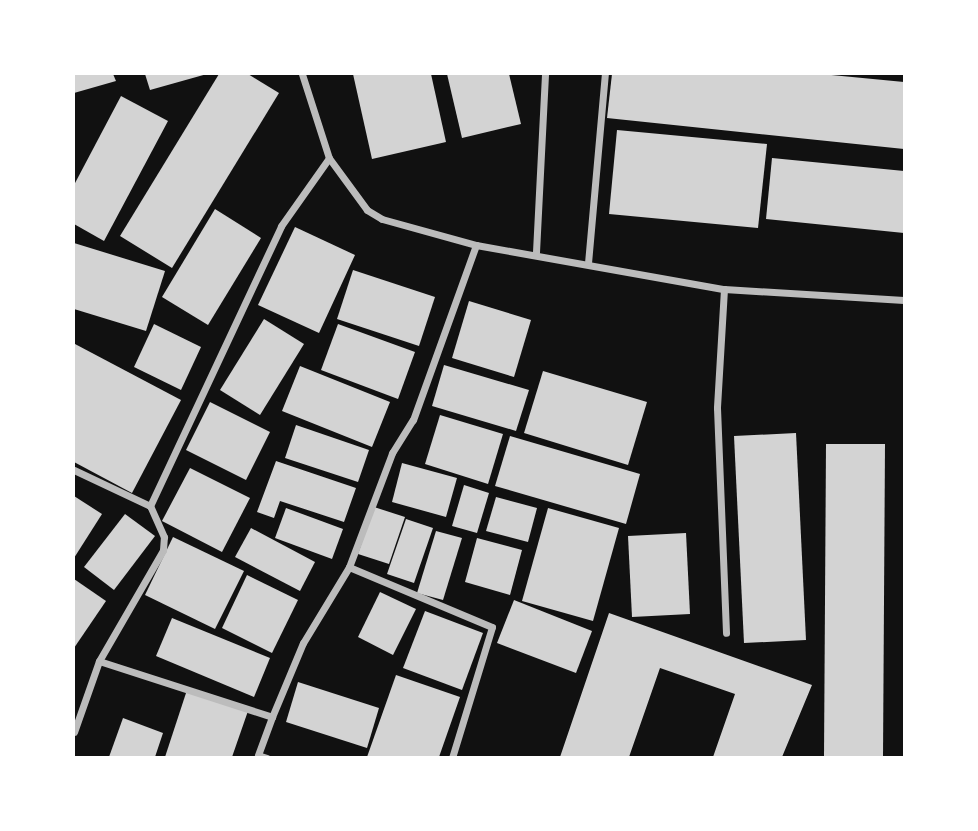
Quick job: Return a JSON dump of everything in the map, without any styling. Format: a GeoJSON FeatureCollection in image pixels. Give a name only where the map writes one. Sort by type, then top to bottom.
{"type":"FeatureCollection","features":[{"type":"Feature","properties":{"kind":"street"},"geometry":{"type":"LineString","coordinates":[[302,74],[330,158],[375,214],[475,246],[536,252],[724,289],[905,300]]}},
{"type":"Feature","properties":{"kind":"street"},"geometry":{"type":"LineString","coordinates":[[536,252],[545,74]]}},
{"type":"Feature","properties":{"kind":"street"},"geometry":{"type":"LineString","coordinates":[[588,263],[605,74]]}},
{"type":"Feature","properties":{"kind":"street"},"geometry":{"type":"LineString","coordinates":[[150,506],[281,226],[330,158]]}},
{"type":"Feature","properties":{"kind":"street"},"geometry":{"type":"LineString","coordinates":[[267,758],[258,756],[272,717],[303,643],[349,567],[369,503],[437,363],[475,246]]}},
{"type":"Feature","properties":{"kind":"street"},"geometry":{"type":"LineString","coordinates":[[724,289],[717,408],[726,633]]}},
{"type":"Feature","properties":{"kind":"street"},"geometry":{"type":"LineString","coordinates":[[74,470],[150,506],[164,537],[163,550],[99,661],[74,732]]}},
{"type":"Feature","properties":{"kind":"street"},"geometry":{"type":"LineString","coordinates":[[349,567],[492,627],[452,758]]}},
{"type":"Feature","properties":{"kind":"street"},"geometry":{"type":"LineString","coordinates":[[99,661],[272,717]]}},
{"type":"Feature","properties":{"kind":"building"},"geometry":{"type":"Polygon","coordinates":[[[74,74],[113,74],[116,81],[74,93],[74,74]]]}},
{"type":"Feature","properties":{"kind":"building"},"geometry":{"type":"Polygon","coordinates":[[[145,74],[207,74],[150,90],[145,74]]]}},
{"type":"Feature","properties":{"kind":"building"},"geometry":{"type":"Polygon","coordinates":[[[219,74],[248,74],[279,93],[172,268],[120,236],[219,74]]]}},
{"type":"Feature","properties":{"kind":"building"},"geometry":{"type":"Polygon","coordinates":[[[353,74],[431,74],[446,142],[372,159],[353,74]]]}},
{"type":"Feature","properties":{"kind":"building"},"geometry":{"type":"Polygon","coordinates":[[[447,74],[509,74],[521,124],[462,138],[447,74]]]}},
{"type":"Feature","properties":{"kind":"building"},"geometry":{"type":"Polygon","coordinates":[[[612,74],[821,74],[904,82],[904,149],[607,118],[612,74]]]}},
{"type":"Feature","properties":{"kind":"building"},"geometry":{"type":"Polygon","coordinates":[[[121,96],[168,121],[104,241],[74,224],[74,185],[121,96]]]}},
{"type":"Feature","properties":{"kind":"building"},"geometry":{"type":"Polygon","coordinates":[[[617,130],[767,144],[758,228],[609,214],[617,130]]]}},
{"type":"Feature","properties":{"kind":"building"},"geometry":{"type":"Polygon","coordinates":[[[772,158],[904,171],[904,233],[766,219],[772,158]]]}},
{"type":"Feature","properties":{"kind":"building"},"geometry":{"type":"Polygon","coordinates":[[[215,209],[261,238],[208,325],[162,297],[215,209]]]}},
{"type":"Feature","properties":{"kind":"building"},"geometry":{"type":"Polygon","coordinates":[[[295,227],[355,255],[319,333],[258,305],[295,227]]]}},
{"type":"Feature","properties":{"kind":"building"},"geometry":{"type":"Polygon","coordinates":[[[74,243],[165,271],[146,331],[74,309],[74,243]]]}},
{"type":"Feature","properties":{"kind":"building"},"geometry":{"type":"Polygon","coordinates":[[[353,270],[435,297],[419,346],[337,319],[353,270]]]}},
{"type":"Feature","properties":{"kind":"building"},"geometry":{"type":"Polygon","coordinates":[[[469,301],[531,320],[514,377],[452,358],[469,301]]]}},
{"type":"Feature","properties":{"kind":"building"},"geometry":{"type":"Polygon","coordinates":[[[264,319],[304,344],[260,415],[220,390],[264,319]]]}},
{"type":"Feature","properties":{"kind":"building"},"geometry":{"type":"Polygon","coordinates":[[[154,324],[201,347],[181,390],[134,367],[154,324]]]}},
{"type":"Feature","properties":{"kind":"building"},"geometry":{"type":"Polygon","coordinates":[[[338,324],[415,352],[398,399],[321,370],[338,324]]]}},
{"type":"Feature","properties":{"kind":"building"},"geometry":{"type":"Polygon","coordinates":[[[75,344],[181,400],[132,493],[74,462],[75,344]]]}},
{"type":"Feature","properties":{"kind":"building"},"geometry":{"type":"Polygon","coordinates":[[[444,365],[529,390],[516,431],[432,406],[444,365]]]}},
{"type":"Feature","properties":{"kind":"building"},"geometry":{"type":"Polygon","coordinates":[[[300,366],[390,402],[372,447],[282,411],[300,366]]]}},
{"type":"Feature","properties":{"kind":"building"},"geometry":{"type":"Polygon","coordinates":[[[543,371],[647,402],[628,465],[524,433],[543,371]]]}},
{"type":"Feature","properties":{"kind":"building"},"geometry":{"type":"Polygon","coordinates":[[[210,402],[270,432],[246,480],[186,450],[210,402]]]}},
{"type":"Feature","properties":{"kind":"building"},"geometry":{"type":"Polygon","coordinates":[[[440,415],[503,434],[488,484],[425,464],[440,415]]]}},
{"type":"Feature","properties":{"kind":"building"},"geometry":{"type":"Polygon","coordinates":[[[296,425],[369,450],[358,482],[285,458],[296,425]]]}},
{"type":"Feature","properties":{"kind":"building"},"geometry":{"type":"Polygon","coordinates":[[[796,433],[806,640],[744,643],[734,436],[796,433]]]}},
{"type":"Feature","properties":{"kind":"building"},"geometry":{"type":"Polygon","coordinates":[[[510,436],[640,474],[626,524],[495,486],[510,436]]]}},
{"type":"Feature","properties":{"kind":"building"},"geometry":{"type":"Polygon","coordinates":[[[826,444],[885,444],[883,757],[824,757],[826,444]]]}},
{"type":"Feature","properties":{"kind":"building"},"geometry":{"type":"Polygon","coordinates":[[[276,461],[356,488],[344,522],[280,501],[274,518],[257,512],[276,461]]]}},
{"type":"Feature","properties":{"kind":"building"},"geometry":{"type":"Polygon","coordinates":[[[402,463],[457,478],[446,517],[392,502],[402,463]]]}},
{"type":"Feature","properties":{"kind":"building"},"geometry":{"type":"Polygon","coordinates":[[[190,468],[250,498],[222,552],[162,521],[190,468]]]}},
{"type":"Feature","properties":{"kind":"building"},"geometry":{"type":"Polygon","coordinates":[[[464,485],[489,493],[477,533],[452,526],[464,485]]]}},
{"type":"Feature","properties":{"kind":"building"},"geometry":{"type":"Polygon","coordinates":[[[74,496],[102,514],[74,558],[74,496]]]}},
{"type":"Feature","properties":{"kind":"building"},"geometry":{"type":"Polygon","coordinates":[[[496,497],[537,508],[528,542],[486,531],[496,497]]]}},
{"type":"Feature","properties":{"kind":"building"},"geometry":{"type":"Polygon","coordinates":[[[374,507],[405,517],[389,564],[358,554],[374,507]]]}},
{"type":"Feature","properties":{"kind":"building"},"geometry":{"type":"Polygon","coordinates":[[[286,508],[343,529],[332,559],[275,538],[286,508]]]}},
{"type":"Feature","properties":{"kind":"building"},"geometry":{"type":"Polygon","coordinates":[[[548,508],[619,528],[593,621],[522,601],[548,508]]]}},
{"type":"Feature","properties":{"kind":"building"},"geometry":{"type":"Polygon","coordinates":[[[125,514],[155,536],[114,590],[84,567],[125,514]]]}},
{"type":"Feature","properties":{"kind":"building"},"geometry":{"type":"Polygon","coordinates":[[[406,519],[433,528],[414,583],[387,574],[406,519]]]}},
{"type":"Feature","properties":{"kind":"building"},"geometry":{"type":"Polygon","coordinates":[[[251,528],[315,562],[300,591],[235,557],[251,528]]]}},
{"type":"Feature","properties":{"kind":"building"},"geometry":{"type":"Polygon","coordinates":[[[436,531],[462,538],[443,600],[417,593],[436,531]]]}},
{"type":"Feature","properties":{"kind":"building"},"geometry":{"type":"Polygon","coordinates":[[[686,533],[690,614],[632,617],[628,536],[686,533]]]}},
{"type":"Feature","properties":{"kind":"building"},"geometry":{"type":"Polygon","coordinates":[[[173,537],[244,571],[215,629],[145,595],[173,537]]]}},
{"type":"Feature","properties":{"kind":"building"},"geometry":{"type":"Polygon","coordinates":[[[477,538],[522,550],[510,595],[465,582],[477,538]]]}},
{"type":"Feature","properties":{"kind":"building"},"geometry":{"type":"Polygon","coordinates":[[[247,575],[298,600],[272,653],[222,628],[247,575]]]}},
{"type":"Feature","properties":{"kind":"building"},"geometry":{"type":"Polygon","coordinates":[[[74,579],[106,601],[74,648],[74,579]]]}},
{"type":"Feature","properties":{"kind":"building"},"geometry":{"type":"Polygon","coordinates":[[[380,592],[416,609],[393,655],[358,637],[380,592]]]}},
{"type":"Feature","properties":{"kind":"building"},"geometry":{"type":"Polygon","coordinates":[[[514,600],[592,631],[576,673],[497,643],[514,600]]]}},
{"type":"Feature","properties":{"kind":"building"},"geometry":{"type":"Polygon","coordinates":[[[425,611],[483,633],[462,690],[403,668],[425,611]]]}},
{"type":"Feature","properties":{"kind":"building"},"geometry":{"type":"Polygon","coordinates":[[[609,613],[812,685],[782,757],[713,757],[735,694],[660,668],[629,757],[560,757],[609,613]]]}},
{"type":"Feature","properties":{"kind":"building"},"geometry":{"type":"Polygon","coordinates":[[[172,618],[270,658],[254,697],[156,656],[172,618]]]}},
{"type":"Feature","properties":{"kind":"building"},"geometry":{"type":"Polygon","coordinates":[[[396,675],[460,697],[439,757],[367,757],[396,675]]]}},
{"type":"Feature","properties":{"kind":"building"},"geometry":{"type":"Polygon","coordinates":[[[298,682],[379,708],[367,748],[286,722],[298,682]]]}},
{"type":"Feature","properties":{"kind":"building"},"geometry":{"type":"Polygon","coordinates":[[[187,690],[248,711],[232,757],[165,757],[187,690]]]}},
{"type":"Feature","properties":{"kind":"building"},"geometry":{"type":"Polygon","coordinates":[[[123,718],[163,733],[155,757],[109,757],[123,718]]]}}]}
